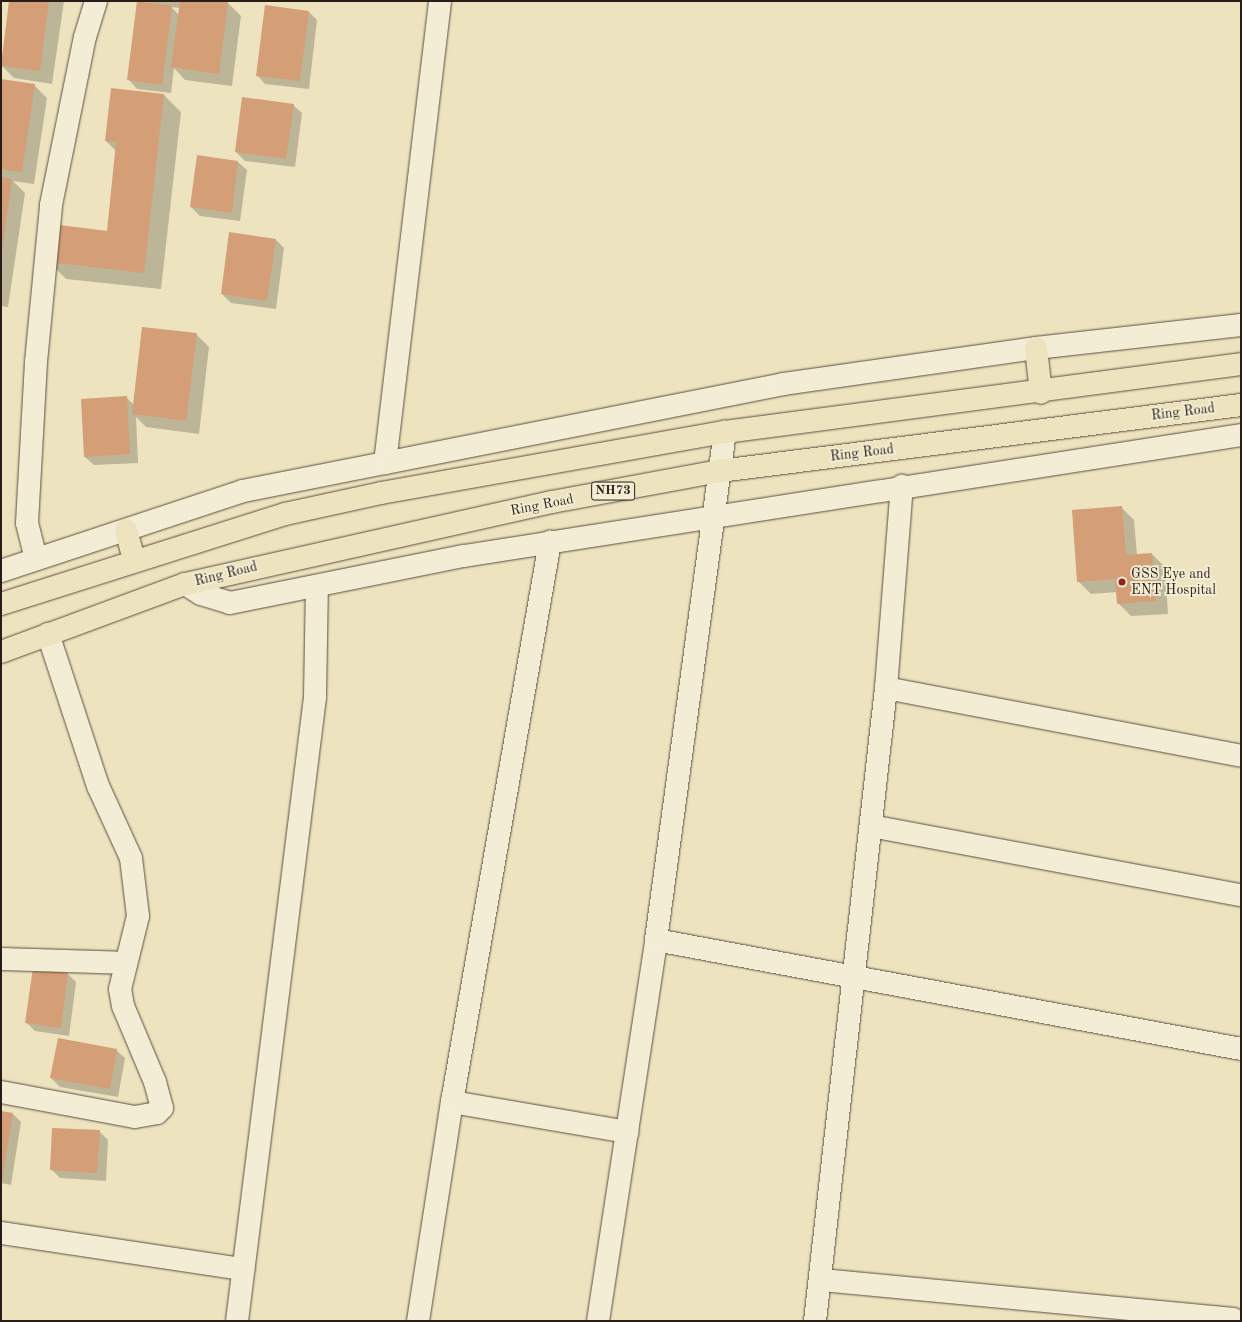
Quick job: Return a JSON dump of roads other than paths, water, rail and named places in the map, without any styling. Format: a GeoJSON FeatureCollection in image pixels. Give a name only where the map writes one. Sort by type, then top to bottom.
{"type":"FeatureCollection","features":[{"type":"Feature","properties":{"kind":"highway"},"geometry":{"type":"LineString","coordinates":[[1036,348],[1041,393]]}},
{"type":"Feature","properties":{"kind":"highway"},"geometry":{"type":"LineString","coordinates":[[1,604],[134,560],[285,514],[724,432],[1041,393],[1241,364]]}},
{"type":"Feature","properties":{"kind":"highway","name":"Ring Road"},"geometry":{"type":"LineString","coordinates":[[1,652],[185,584],[544,504],[720,471],[1241,405]]}},
{"type":"Feature","properties":{"kind":"highway"},"geometry":{"type":"LineString","coordinates":[[126,530],[134,560]]}},
{"type":"Feature","properties":{"kind":"street"},"geometry":{"type":"LineString","coordinates":[[36,559],[27,523],[36,362],[51,205],[85,37],[96,1]]}},
{"type":"Feature","properties":{"kind":"street"},"geometry":{"type":"LineString","coordinates":[[385,463],[440,1]]}},
{"type":"Feature","properties":{"kind":"street"},"geometry":{"type":"LineString","coordinates":[[1,571],[242,491],[783,384],[1036,348],[1241,325]]}},
{"type":"Feature","properties":{"kind":"street"},"geometry":{"type":"LineString","coordinates":[[598,1321],[656,940],[720,471],[724,432]]}},
{"type":"Feature","properties":{"kind":"street"},"geometry":{"type":"LineString","coordinates":[[185,584],[201,594],[230,603],[464,556],[902,486],[1241,436]]}},
{"type":"Feature","properties":{"kind":"street"},"geometry":{"type":"LineString","coordinates":[[815,1321],[822,1280],[886,688],[902,486]]}},
{"type":"Feature","properties":{"kind":"street"},"geometry":{"type":"LineString","coordinates":[[418,1321],[452,1102],[550,542]]}},
{"type":"Feature","properties":{"kind":"street"},"geometry":{"type":"LineString","coordinates":[[237,1321],[315,697],[318,586]]}},
{"type":"Feature","properties":{"kind":"street"},"geometry":{"type":"LineString","coordinates":[[1,1092],[135,1117],[157,1113],[162,1108],[155,1082],[123,1006],[120,989],[138,916],[131,858],[98,786],[48,634]]}},
{"type":"Feature","properties":{"kind":"street"},"geometry":{"type":"LineString","coordinates":[[886,688],[1241,756]]}},
{"type":"Feature","properties":{"kind":"street"},"geometry":{"type":"LineString","coordinates":[[871,826],[1241,895]]}},
{"type":"Feature","properties":{"kind":"street"},"geometry":{"type":"LineString","coordinates":[[656,940],[1241,1049]]}},
{"type":"Feature","properties":{"kind":"street"},"geometry":{"type":"LineString","coordinates":[[1,958],[126,963]]}},
{"type":"Feature","properties":{"kind":"street"},"geometry":{"type":"LineString","coordinates":[[452,1102],[627,1132]]}},
{"type":"Feature","properties":{"kind":"street"},"geometry":{"type":"LineString","coordinates":[[1,1233],[243,1269]]}},
{"type":"Feature","properties":{"kind":"street"},"geometry":{"type":"LineString","coordinates":[[822,1280],[1233,1319]]}},
{"type":"Feature","properties":{"kind":"place","name":"GSS Eye and ENT Hospital"},"geometry":{"type":"Point","coordinates":[1122,582]}}]}
